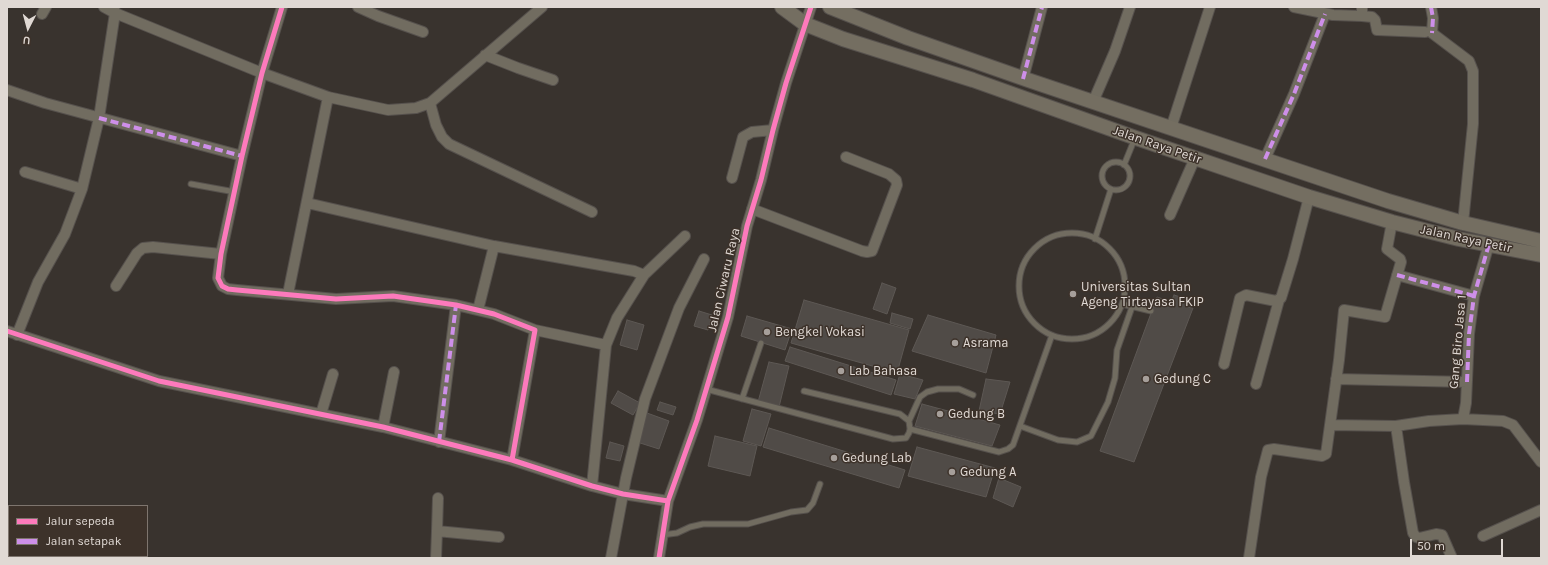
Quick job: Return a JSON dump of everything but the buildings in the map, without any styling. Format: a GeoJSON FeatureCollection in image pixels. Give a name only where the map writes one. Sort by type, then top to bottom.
{"type":"FeatureCollection","features":[{"type":"Feature","properties":{"kind":"main road","name":"Jalan Raya Petir"},"geometry":{"type":"LineString","coordinates":[[782,7],[804,24],[843,39],[974,80],[1136,138],[1309,197],[1392,222],[1459,239],[1541,255]]}},
{"type":"Feature","properties":{"kind":"main road","name":"Jalan Raya Petir"},"geometry":{"type":"LineString","coordinates":[[830,7],[908,38],[1023,79],[1388,201],[1463,223],[1541,241]]}},
{"type":"Feature","properties":{"kind":"street"},"geometry":{"type":"LineString","coordinates":[[104,7],[115,10],[262,73],[328,97],[388,110],[416,108],[430,103],[542,7]]}},
{"type":"Feature","properties":{"kind":"street"},"geometry":{"type":"LineString","coordinates":[[282,7],[262,73],[242,156],[221,254],[218,278],[222,286],[228,289],[336,299],[394,296],[456,305],[494,314],[535,330],[606,345]]}},
{"type":"Feature","properties":{"kind":"street"},"geometry":{"type":"LineString","coordinates":[[358,7],[378,16],[423,32]]}},
{"type":"Feature","properties":{"kind":"street","name":"Jalan Ciwaru Raya"},"geometry":{"type":"LineString","coordinates":[[659,558],[668,501],[697,420],[728,318],[747,226],[761,180],[772,130],[804,24],[811,7]]}},
{"type":"Feature","properties":{"kind":"street"},"geometry":{"type":"LineString","coordinates":[[1023,79],[1042,7]]}},
{"type":"Feature","properties":{"kind":"street"},"geometry":{"type":"LineString","coordinates":[[1093,102],[1115,51],[1130,7]]}},
{"type":"Feature","properties":{"kind":"street"},"geometry":{"type":"LineString","coordinates":[[1171,128],[1210,7]]}},
{"type":"Feature","properties":{"kind":"street"},"geometry":{"type":"LineString","coordinates":[[1294,7],[1325,14],[1362,11],[1375,20],[1377,30],[1425,32]]}},
{"type":"Feature","properties":{"kind":"street"},"geometry":{"type":"LineString","coordinates":[[1431,7],[1433,18],[1432,33],[1469,61],[1473,71],[1472,130],[1463,223]]}},
{"type":"Feature","properties":{"kind":"street"},"geometry":{"type":"LineString","coordinates":[[18,335],[38,282],[65,234],[82,188],[99,118],[115,10]]}},
{"type":"Feature","properties":{"kind":"street"},"geometry":{"type":"LineString","coordinates":[[1265,159],[1294,94],[1325,14]]}},
{"type":"Feature","properties":{"kind":"street"},"geometry":{"type":"LineString","coordinates":[[485,55],[553,80]]}},
{"type":"Feature","properties":{"kind":"street"},"geometry":{"type":"LineString","coordinates":[[7,90],[45,103],[242,156]]}},
{"type":"Feature","properties":{"kind":"street"},"geometry":{"type":"LineString","coordinates":[[288,294],[328,97]]}},
{"type":"Feature","properties":{"kind":"street"},"geometry":{"type":"LineString","coordinates":[[430,103],[436,124],[442,137],[449,144],[592,212]]}},
{"type":"Feature","properties":{"kind":"street"},"geometry":{"type":"LineString","coordinates":[[732,178],[743,137],[752,132],[772,130]]}},
{"type":"Feature","properties":{"kind":"street"},"geometry":{"type":"LineString","coordinates":[[752,210],[862,251],[872,251],[897,185],[896,180],[889,174],[846,157]]}},
{"type":"Feature","properties":{"kind":"street"},"geometry":{"type":"LineString","coordinates":[[1170,215],[1194,158]]}},
{"type":"Feature","properties":{"kind":"street"},"geometry":{"type":"LineString","coordinates":[[25,172],[82,188]]}},
{"type":"Feature","properties":{"kind":"street"},"geometry":{"type":"LineString","coordinates":[[1256,384],[1279,300],[1293,259],[1309,197]]}},
{"type":"Feature","properties":{"kind":"street"},"geometry":{"type":"LineString","coordinates":[[307,203],[494,246],[634,271],[644,275]]}},
{"type":"Feature","properties":{"kind":"street"},"geometry":{"type":"LineString","coordinates":[[1249,558],[1261,477],[1267,451],[1274,449],[1324,455],[1326,452],[1339,360],[1344,310],[1385,318],[1400,262],[1400,259],[1387,249],[1392,222]]}},
{"type":"Feature","properties":{"kind":"street"},"geometry":{"type":"LineString","coordinates":[[592,486],[606,345],[617,318],[644,275],[686,236]]}},
{"type":"Feature","properties":{"kind":"street","name":"Gang Biro Jasa 1"},"geometry":{"type":"LineString","coordinates":[[1463,419],[1466,403],[1469,334],[1474,296],[1489,244]]}},
{"type":"Feature","properties":{"kind":"street"},"geometry":{"type":"LineString","coordinates":[[116,286],[137,253],[142,248],[153,246],[221,254]]}},
{"type":"Feature","properties":{"kind":"street"},"geometry":{"type":"LineString","coordinates":[[478,310],[494,246]]}},
{"type":"Feature","properties":{"kind":"street"},"geometry":{"type":"LineString","coordinates":[[611,558],[623,494],[645,399],[679,308],[704,259]]}},
{"type":"Feature","properties":{"kind":"street"},"geometry":{"type":"LineString","coordinates":[[1397,275],[1474,296]]}},
{"type":"Feature","properties":{"kind":"street"},"geometry":{"type":"LineString","coordinates":[[1224,364],[1240,298],[1246,295],[1276,301],[1279,300]]}},
{"type":"Feature","properties":{"kind":"street"},"geometry":{"type":"LineString","coordinates":[[439,442],[456,305]]}},
{"type":"Feature","properties":{"kind":"street"},"geometry":{"type":"LineString","coordinates":[[512,460],[535,330]]}},
{"type":"Feature","properties":{"kind":"street"},"geometry":{"type":"LineString","coordinates":[[7,331],[159,381],[383,427],[512,460],[592,486],[623,494],[668,501]]}},
{"type":"Feature","properties":{"kind":"street"},"geometry":{"type":"LineString","coordinates":[[383,427],[394,372]]}},
{"type":"Feature","properties":{"kind":"street"},"geometry":{"type":"LineString","coordinates":[[321,414],[333,374]]}},
{"type":"Feature","properties":{"kind":"street"},"geometry":{"type":"LineString","coordinates":[[1336,379],[1467,382]]}},
{"type":"Feature","properties":{"kind":"street"},"geometry":{"type":"LineString","coordinates":[[1330,425],[1396,426],[1429,421],[1463,419],[1509,422],[1513,425],[1541,462]]}},
{"type":"Feature","properties":{"kind":"street"},"geometry":{"type":"LineString","coordinates":[[1396,426],[1413,533],[1419,538],[1436,534],[1442,535],[1452,558]]}},
{"type":"Feature","properties":{"kind":"street"},"geometry":{"type":"LineString","coordinates":[[436,558],[438,498]]}},
{"type":"Feature","properties":{"kind":"street"},"geometry":{"type":"LineString","coordinates":[[1483,536],[1541,510]]}},
{"type":"Feature","properties":{"kind":"street"},"geometry":{"type":"LineString","coordinates":[[437,531],[498,537]]}},
{"type":"Feature","properties":{"kind":"lane"},"geometry":{"type":"LineString","coordinates":[[1124,165],[1136,138]]}},
{"type":"Feature","properties":{"kind":"lane"},"geometry":{"type":"LineString","coordinates":[[1114,163],[1124,165],[1129,172],[1128,182],[1119,190],[1111,189],[1107,186],[1102,177],[1105,168],[1114,163]]}},
{"type":"Feature","properties":{"kind":"lane"},"geometry":{"type":"LineString","coordinates":[[191,184],[235,192]]}},
{"type":"Feature","properties":{"kind":"lane"},"geometry":{"type":"LineString","coordinates":[[1095,238],[1111,189]]}},
{"type":"Feature","properties":{"kind":"lane"},"geometry":{"type":"LineString","coordinates":[[1076,233],[1095,238],[1110,249],[1120,264],[1125,282],[1125,291],[1122,304],[1115,318],[1108,325],[1091,336],[1071,339],[1052,335],[1035,324],[1028,317],[1022,303],[1019,289],[1019,279],[1026,260],[1038,245],[1056,236],[1076,233]]}},
{"type":"Feature","properties":{"kind":"lane"},"geometry":{"type":"LineString","coordinates":[[1122,304],[1151,311]]}},
{"type":"Feature","properties":{"kind":"lane"},"geometry":{"type":"LineString","coordinates":[[1020,426],[1058,440],[1077,442],[1091,436],[1108,402],[1115,378],[1116,350],[1132,307]]}},
{"type":"Feature","properties":{"kind":"lane"},"geometry":{"type":"LineString","coordinates":[[910,429],[999,452],[1008,449],[1013,445],[1052,335]]}},
{"type":"Feature","properties":{"kind":"lane"},"geometry":{"type":"LineString","coordinates":[[742,399],[761,343]]}},
{"type":"Feature","properties":{"kind":"lane"},"geometry":{"type":"LineString","coordinates":[[706,389],[893,439],[906,438],[910,429],[909,420],[920,397],[927,392],[938,389],[959,389],[973,395]]}},
{"type":"Feature","properties":{"kind":"lane"},"geometry":{"type":"LineString","coordinates":[[804,391],[900,414],[909,420]]}},
{"type":"Feature","properties":{"kind":"lane"},"geometry":{"type":"LineString","coordinates":[[662,535],[677,533],[690,527],[703,524],[748,524],[791,512],[807,510],[813,503],[820,484]]}},
{"type":"Feature","properties":{"kind":"marked path"},"geometry":{"type":"LineString","coordinates":[[1023,79],[1042,7]]}},
{"type":"Feature","properties":{"kind":"marked path"},"geometry":{"type":"LineString","coordinates":[[1431,7],[1433,18],[1432,33]]}},
{"type":"Feature","properties":{"kind":"marked path"},"geometry":{"type":"LineString","coordinates":[[1265,159],[1294,94],[1325,14]]}},
{"type":"Feature","properties":{"kind":"marked path"},"geometry":{"type":"LineString","coordinates":[[99,118],[242,156]]}},
{"type":"Feature","properties":{"kind":"marked path"},"geometry":{"type":"LineString","coordinates":[[1467,382],[1469,334],[1474,296],[1489,244]]}},
{"type":"Feature","properties":{"kind":"marked path"},"geometry":{"type":"LineString","coordinates":[[1397,275],[1474,296]]}},
{"type":"Feature","properties":{"kind":"marked path"},"geometry":{"type":"LineString","coordinates":[[439,442],[456,305]]}},
{"type":"Feature","properties":{"kind":"cycle path"},"geometry":{"type":"LineString","coordinates":[[282,7],[262,73],[242,156],[221,254],[218,278],[222,286],[228,289],[336,299],[393,296],[456,305],[494,314],[535,330],[512,460]]}},
{"type":"Feature","properties":{"kind":"cycle path"},"geometry":{"type":"LineString","coordinates":[[659,558],[668,501],[697,420],[728,317],[747,226],[761,180],[786,83],[811,7]]}},
{"type":"Feature","properties":{"kind":"cycle path"},"geometry":{"type":"LineString","coordinates":[[7,331],[159,381],[383,427],[512,460],[592,486],[623,494],[668,501]]}},
{"type":"Feature","properties":{"kind":"place","name":"Universitas Sultan Ageng Tirtayasa FKIP"},"geometry":{"type":"Point","coordinates":[1073,294]}},
{"type":"Feature","properties":{"kind":"place","name":"Bengkel Vokasi"},"geometry":{"type":"Point","coordinates":[767,332]}},
{"type":"Feature","properties":{"kind":"place","name":"Asrama"},"geometry":{"type":"Point","coordinates":[955,343]}},
{"type":"Feature","properties":{"kind":"place","name":"Lab Bahasa"},"geometry":{"type":"Point","coordinates":[841,371]}},
{"type":"Feature","properties":{"kind":"place","name":"Gedung C"},"geometry":{"type":"Point","coordinates":[1146,379]}},
{"type":"Feature","properties":{"kind":"place","name":"Gedung B"},"geometry":{"type":"Point","coordinates":[940,414]}},
{"type":"Feature","properties":{"kind":"place","name":"Gedung Lab"},"geometry":{"type":"Point","coordinates":[834,458]}},
{"type":"Feature","properties":{"kind":"place","name":"Gedung A"},"geometry":{"type":"Point","coordinates":[952,472]}}]}
